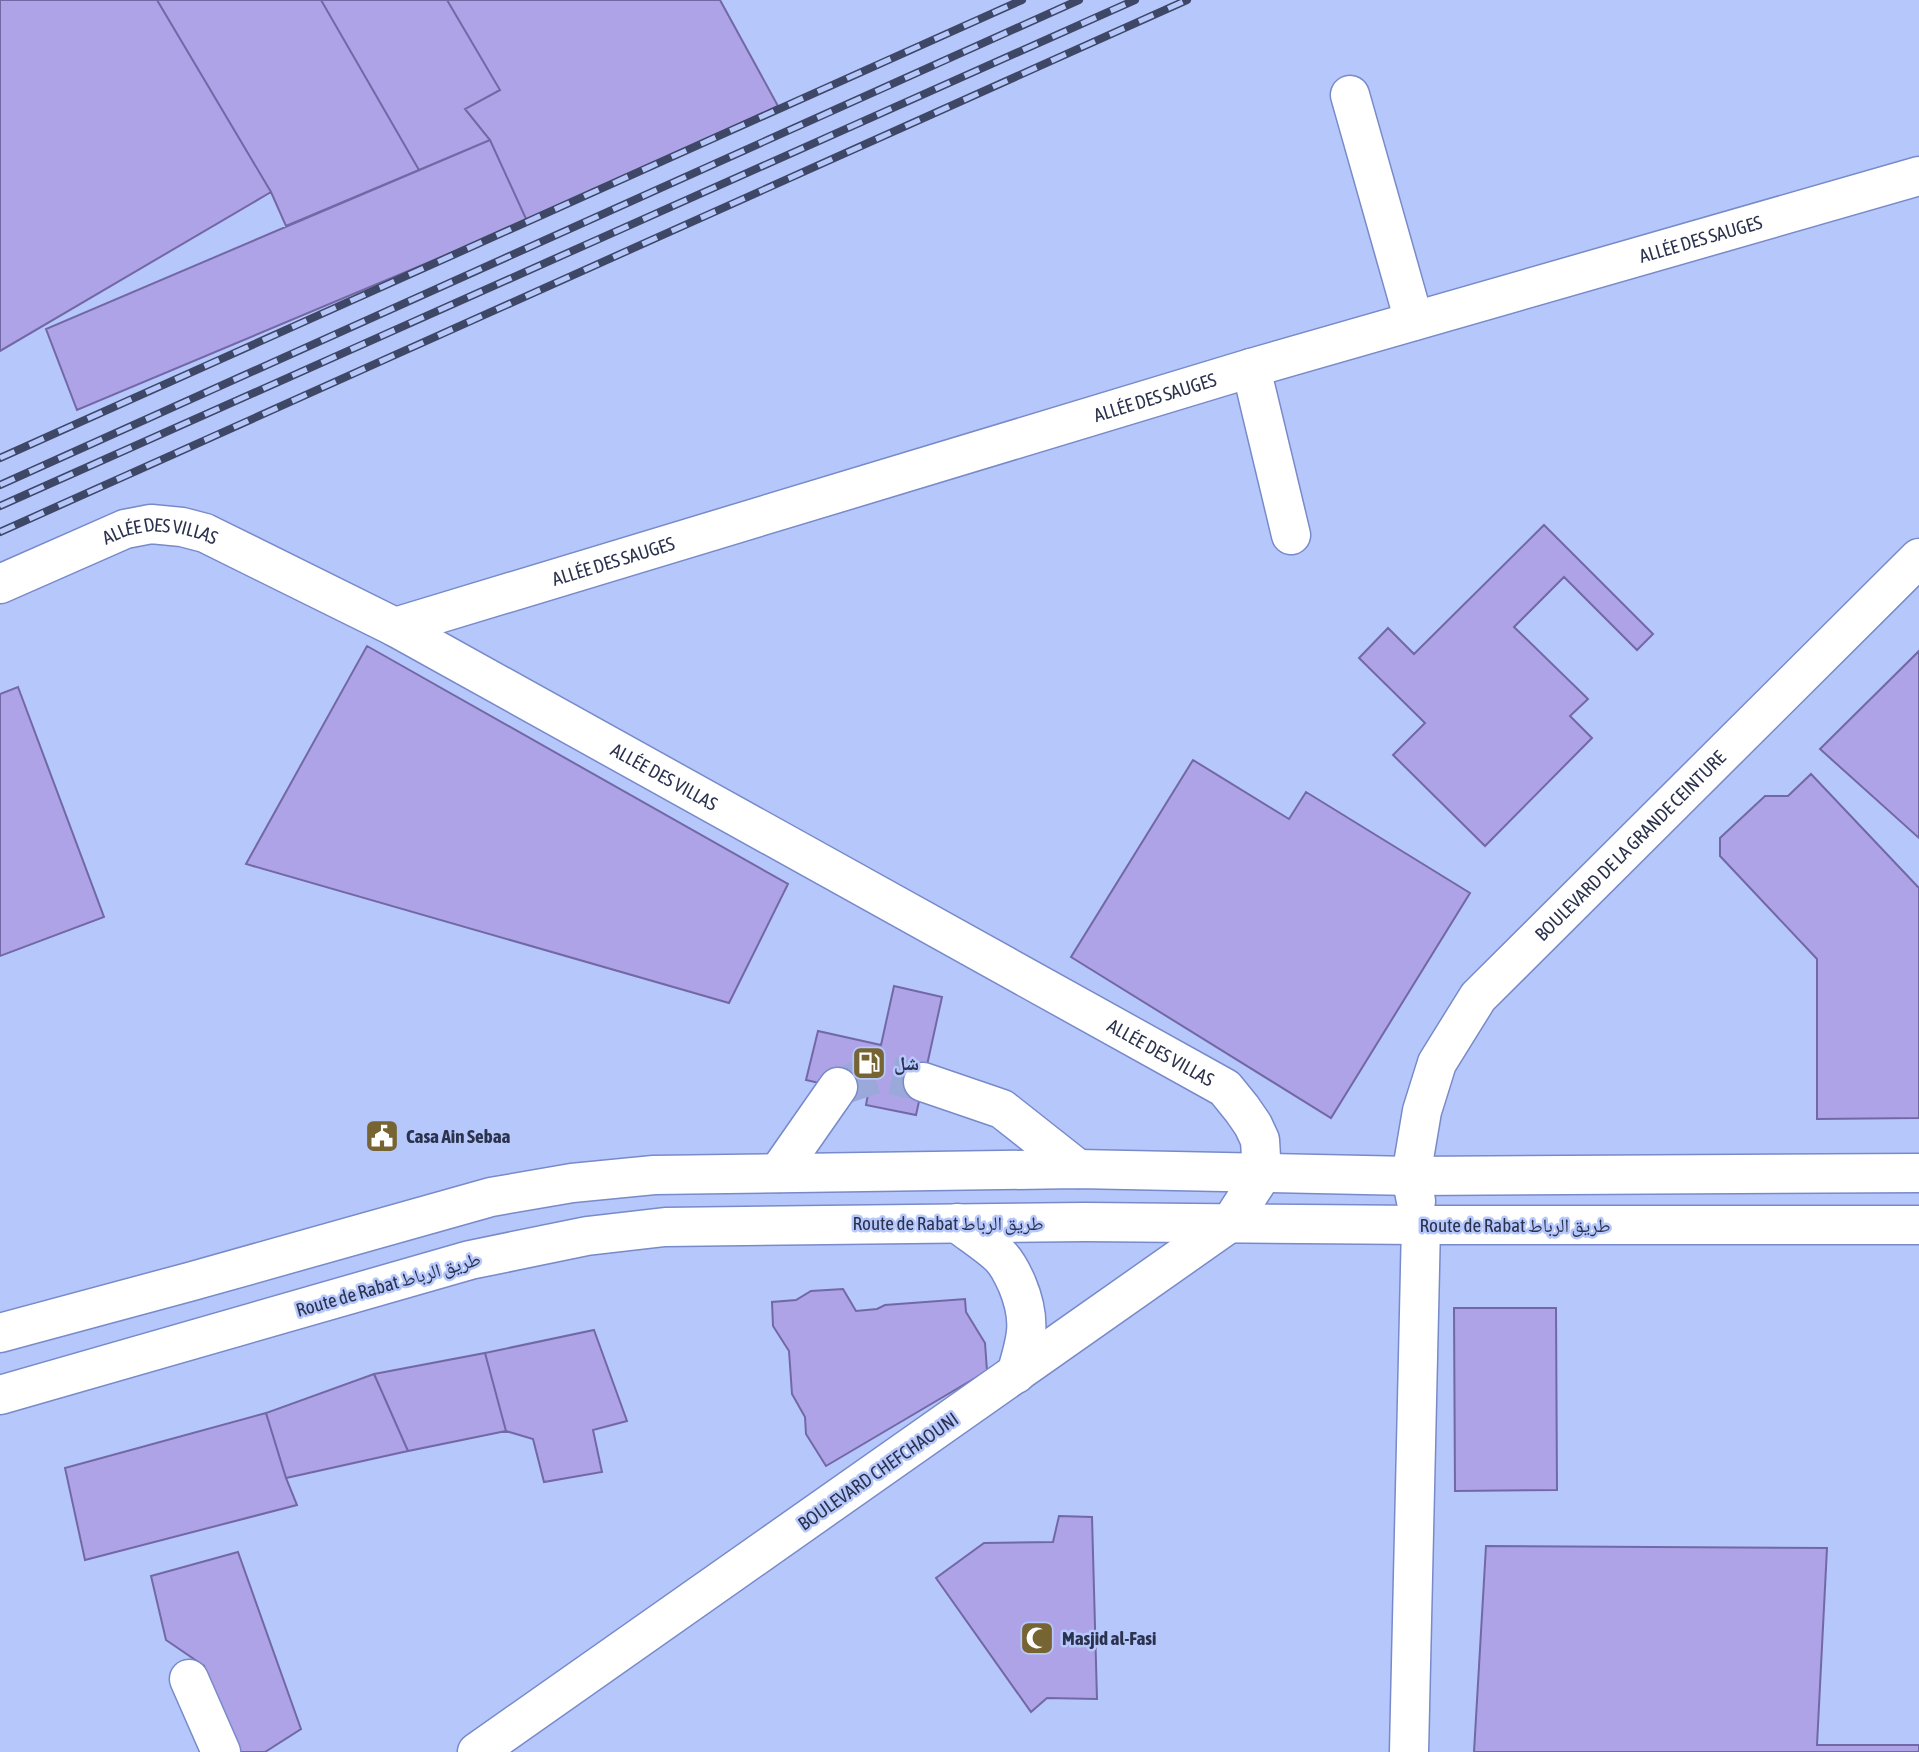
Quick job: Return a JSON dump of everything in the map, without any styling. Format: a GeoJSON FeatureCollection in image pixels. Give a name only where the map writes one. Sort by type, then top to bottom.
{"type":"FeatureCollection","features":[{"type":"Feature","properties":{"kind":"main road"},"geometry":{"type":"LineString","coordinates":[[1350,95],[1413,321]]}},
{"type":"Feature","properties":{"kind":"main road","name":"ALLÉE DES SAUGES"},"geometry":{"type":"LineString","coordinates":[[395,627],[1251,368],[1919,176]]}},
{"type":"Feature","properties":{"kind":"main road"},"geometry":{"type":"LineString","coordinates":[[1251,368],[1291,535]]}},
{"type":"Feature","properties":{"kind":"main road","name":"ALLÉE DES VILLAS"},"geometry":{"type":"LineString","coordinates":[[0,584],[125,529],[150,524],[182,527],[205,533],[395,627],[1225,1088],[1253,1125],[1260,1140],[1262,1174]]}},
{"type":"Feature","properties":{"kind":"main road","name":"BOULEVARD DE LA GRANDE CEINTURE"},"geometry":{"type":"LineString","coordinates":[[1411,1176],[1422,1111],[1437,1063],[1478,997],[1919,558]]}},
{"type":"Feature","properties":{"kind":"main road"},"geometry":{"type":"LineString","coordinates":[[923,1082],[1003,1109],[1078,1169]]}},
{"type":"Feature","properties":{"kind":"main road"},"geometry":{"type":"LineString","coordinates":[[778,1172],[838,1087]]}},
{"type":"Feature","properties":{"kind":"main road"},"geometry":{"type":"LineString","coordinates":[[0,1333],[491,1197],[572,1183],[654,1175],[1078,1169],[1411,1176],[1919,1173]]}},
{"type":"Feature","properties":{"kind":"main road","name":"BOULEVARD CHEFCHAOUNI"},"geometry":{"type":"LineString","coordinates":[[477,1752],[1231,1222],[1262,1174]]}},
{"type":"Feature","properties":{"kind":"main road"},"geometry":{"type":"LineString","coordinates":[[1409,1752],[1422,1225],[1411,1176]]}},
{"type":"Feature","properties":{"kind":"main road","name":"Route de Rabat طريق الرباط"},"geometry":{"type":"LineString","coordinates":[[0,1395],[470,1260],[587,1236],[665,1227],[1231,1222],[1422,1225],[1919,1225]]}},
{"type":"Feature","properties":{"kind":"main road"},"geometry":{"type":"LineString","coordinates":[[957,1223],[1002,1258],[1024,1301],[1027,1321],[1025,1344],[1016,1374]]}},
{"type":"Feature","properties":{"kind":"main road"},"geometry":{"type":"LineString","coordinates":[[189,1679],[221,1752]]}},
{"type":"Feature","properties":{"kind":"building"},"geometry":{"type":"Polygon","coordinates":[[[0,0],[157,0],[271,192],[0,351],[0,0]]]}},
{"type":"Feature","properties":{"kind":"building"},"geometry":{"type":"Polygon","coordinates":[[[157,0],[321,0],[419,170],[286,226],[271,192],[157,0]]]}},
{"type":"Feature","properties":{"kind":"building"},"geometry":{"type":"Polygon","coordinates":[[[321,0],[447,0],[500,90],[465,109],[490,140],[419,170],[321,0]]]}},
{"type":"Feature","properties":{"kind":"building"},"geometry":{"type":"Polygon","coordinates":[[[447,0],[720,0],[778,106],[527,221],[490,140],[465,109],[500,90],[447,0]]]}},
{"type":"Feature","properties":{"kind":"building"},"geometry":{"type":"Polygon","coordinates":[[[490,140],[527,221],[77,410],[46,329],[490,140]]]}},
{"type":"Feature","properties":{"kind":"building"},"geometry":{"type":"Polygon","coordinates":[[[1544,525],[1653,634],[1637,650],[1564,577],[1514,627],[1588,699],[1570,716],[1592,738],[1485,846],[1393,755],[1425,723],[1359,658],[1388,628],[1414,654],[1544,525]]]}},
{"type":"Feature","properties":{"kind":"building"},"geometry":{"type":"Polygon","coordinates":[[[367,646],[788,884],[729,1003],[246,864],[367,646]]]}},
{"type":"Feature","properties":{"kind":"building"},"geometry":{"type":"Polygon","coordinates":[[[1919,651],[1919,838],[1820,749],[1919,651]]]}},
{"type":"Feature","properties":{"kind":"building"},"geometry":{"type":"Polygon","coordinates":[[[18,687],[104,917],[0,956],[0,694],[18,687]]]}},
{"type":"Feature","properties":{"kind":"building"},"geometry":{"type":"Polygon","coordinates":[[[1193,760],[1289,819],[1306,792],[1470,893],[1331,1118],[1071,957],[1193,760]]]}},
{"type":"Feature","properties":{"kind":"building"},"geometry":{"type":"Polygon","coordinates":[[[1811,774],[1919,888],[1919,1118],[1817,1119],[1817,959],[1720,856],[1720,838],[1765,796],[1788,796],[1811,774]]]}},
{"type":"Feature","properties":{"kind":"building","name":"شل"},"geometry":{"type":"Polygon","coordinates":[[[894,986],[942,997],[916,1115],[866,1105],[868,1094],[806,1080],[818,1031],[881,1045],[894,986]]]}},
{"type":"Feature","properties":{"kind":"building"},"geometry":{"type":"Polygon","coordinates":[[[843,1289],[856,1311],[877,1309],[885,1305],[965,1299],[966,1312],[985,1343],[987,1371],[826,1466],[806,1434],[805,1417],[792,1394],[789,1351],[773,1326],[772,1302],[796,1300],[811,1291],[843,1289]]]}},
{"type":"Feature","properties":{"kind":"building"},"geometry":{"type":"Polygon","coordinates":[[[1454,1308],[1556,1308],[1557,1490],[1455,1491],[1454,1308]]]}},
{"type":"Feature","properties":{"kind":"building"},"geometry":{"type":"Polygon","coordinates":[[[594,1330],[627,1421],[593,1430],[602,1472],[544,1482],[533,1439],[506,1431],[485,1353],[594,1330]]]}},
{"type":"Feature","properties":{"kind":"building"},"geometry":{"type":"Polygon","coordinates":[[[485,1353],[506,1431],[408,1451],[374,1374],[485,1353]]]}},
{"type":"Feature","properties":{"kind":"building"},"geometry":{"type":"Polygon","coordinates":[[[374,1374],[408,1451],[286,1478],[266,1413],[374,1374]]]}},
{"type":"Feature","properties":{"kind":"building"},"geometry":{"type":"Polygon","coordinates":[[[266,1413],[297,1505],[85,1560],[65,1468],[266,1413]]]}},
{"type":"Feature","properties":{"kind":"building","name":"Masjid al-Fasi"},"geometry":{"type":"Polygon","coordinates":[[[1059,1516],[1092,1517],[1097,1699],[1047,1698],[1031,1712],[936,1578],[984,1543],[1053,1542],[1059,1516]]]}},
{"type":"Feature","properties":{"kind":"building"},"geometry":{"type":"Polygon","coordinates":[[[1486,1546],[1827,1548],[1817,1745],[1919,1745],[1919,1752],[1474,1752],[1486,1546]]]}},
{"type":"Feature","properties":{"kind":"building"},"geometry":{"type":"Polygon","coordinates":[[[238,1552],[301,1729],[265,1752],[240,1752],[204,1666],[166,1640],[151,1576],[238,1552]]]}},
{"type":"Feature","properties":{"kind":"tunnel"},"geometry":{"type":"LineString","coordinates":[[838,1087],[880,1073],[923,1082]]}},
{"type":"Feature","properties":{"kind":"railway"},"geometry":{"type":"LineString","coordinates":[[0,458],[1022,0]]}},
{"type":"Feature","properties":{"kind":"railway"},"geometry":{"type":"LineString","coordinates":[[0,485],[1079,0]]}},
{"type":"Feature","properties":{"kind":"railway"},"geometry":{"type":"LineString","coordinates":[[0,506],[1135,0]]}},
{"type":"Feature","properties":{"kind":"railway"},"geometry":{"type":"LineString","coordinates":[[0,532],[1187,0]]}},
{"type":"Feature","properties":{"kind":"place","name":"شل"},"geometry":{"type":"Point","coordinates":[869,1063]}},
{"type":"Feature","properties":{"kind":"place","name":"Casa Ain Sebaa"},"geometry":{"type":"Point","coordinates":[382,1136]}},
{"type":"Feature","properties":{"kind":"place","name":"Masjid al-Fasi"},"geometry":{"type":"Point","coordinates":[1037,1638]}}]}
